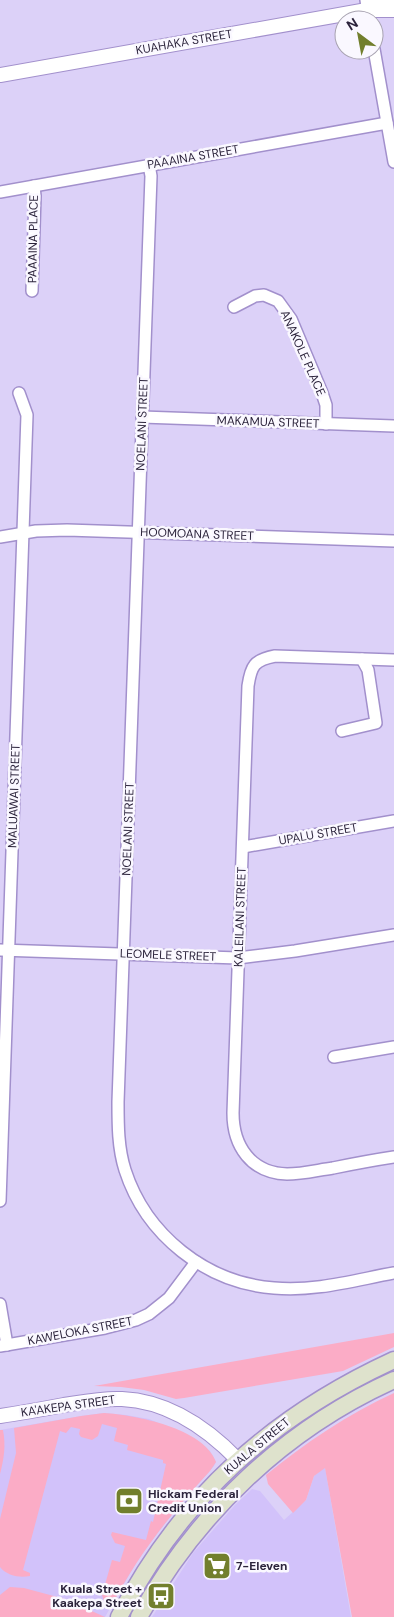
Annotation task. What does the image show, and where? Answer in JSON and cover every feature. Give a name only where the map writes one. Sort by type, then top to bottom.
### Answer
[{"type":"main road","name":"KUALA STREET","points":[[120,1616],[143,1573],[172,1532],[210,1488],[238,1460],[273,1431],[312,1403],[340,1386],[394,1360]]},
{"type":"main road","name":"KUALA STREET","points":[[140,1617],[173,1563],[194,1535],[221,1502],[251,1474],[318,1421],[394,1380]]},
{"type":"main road","points":[[238,1460],[251,1474]]},
{"type":"street","name":"KUAHAKA STREET","points":[[367,10],[391,0]]},
{"type":"street","name":"KUAHAKA STREET","points":[[0,75],[334,16]]},
{"type":"street","points":[[376,60],[394,162]]},
{"type":"street","name":"PAAAINA STREET","points":[[0,192],[387,123]]},
{"type":"street","name":"NOELANI STREET","points":[[149,165],[151,176],[118,1122],[124,1163],[129,1180],[144,1209],[163,1234],[196,1262],[218,1274],[239,1282],[275,1288],[317,1287],[394,1273]]},
{"type":"street","name":"PAAAINA PLACE","points":[[32,291],[34,186]]},
{"type":"street","name":"ANAKOLE PLACE","points":[[234,307],[255,296],[273,298],[283,306],[291,319],[322,393],[326,404],[326,424]]},
{"type":"street","name":"MALUAWAI STREET","points":[[0,1201],[4,950],[24,533],[27,415],[19,393]]},
{"type":"street","name":"MAKAMUA STREET","points":[[142,417],[394,426]]},
{"type":"street","name":"HOOMOANA STREET","points":[[0,537],[67,530],[394,541]]},
{"type":"street","name":"KALEILANI STREET","points":[[394,660],[275,656],[255,662],[250,672],[233,1123],[236,1139],[246,1156],[264,1169],[276,1173],[300,1174],[394,1157]]},
{"type":"street","points":[[342,730],[376,724],[368,670],[362,659]]},
{"type":"street","name":"UPALU STREET","points":[[243,847],[394,821]]},
{"type":"street","name":"LEOMELE STREET","points":[[4,950],[238,958],[394,935]]},
{"type":"street","points":[[334,1057],[394,1047]]},
{"type":"street","name":"KAWELOKA STREET","points":[[3,1346],[105,1328],[136,1320],[149,1314],[169,1298],[196,1262]]},
{"type":"street","points":[[0,1304],[3,1346]]},
{"type":"street","name":"KA'AKEPA STREET","points":[[0,1416],[97,1400],[136,1400],[169,1410],[197,1425],[220,1442],[238,1460]]},
{"type":"shaded area","points":[[394,1333],[394,1347],[343,1371],[176,1399],[144,1390],[94,1386]]},
{"type":"shaded area","points":[[394,1393],[394,1617],[352,1617],[325,1468],[314,1476],[306,1500],[293,1513],[268,1484],[266,1475],[327,1430],[360,1410]]},
{"type":"shaded area","points":[[104,1413],[149,1419],[182,1433],[210,1451],[216,1462],[183,1500],[140,1556],[105,1617],[0,1617],[0,1430]]},
{"type":"shaded area","points":[[104,1413],[150,1420],[183,1432],[198,1440],[209,1450],[216,1462],[144,1551],[112,1605],[104,1601],[102,1595],[112,1560],[120,1562],[125,1546],[115,1543],[111,1535],[112,1532],[146,1540],[151,1521],[153,1522],[166,1464],[163,1463],[163,1460],[127,1450],[128,1445],[114,1441],[117,1428],[102,1424],[98,1436],[92,1440],[81,1437],[79,1434],[80,1429],[71,1427],[66,1433],[60,1431],[23,1570],[30,1573],[30,1576],[14,1576],[0,1567],[0,1519],[16,1453],[14,1428]]},
{"type":"shaded area","points":[[0,1430],[3,1430],[4,1447],[0,1474]]},
{"type":"shaded area","points":[[325,1467],[351,1617],[152,1617],[193,1553],[235,1505],[252,1489],[260,1491],[284,1520],[306,1500],[314,1476]]},
{"type":"shaded area","points":[[10,1587],[24,1588],[76,1602],[76,1604],[105,1617],[0,1617],[0,1595]]},
{"type":"place","name":"Hickam Federal Credit Union","points":[[129,1501]]},
{"type":"place","name":"7-Eleven","points":[[217,1566]]},
{"type":"place","name":"Kuala Street + Kaakepa Street","points":[[161,1596]]}]
